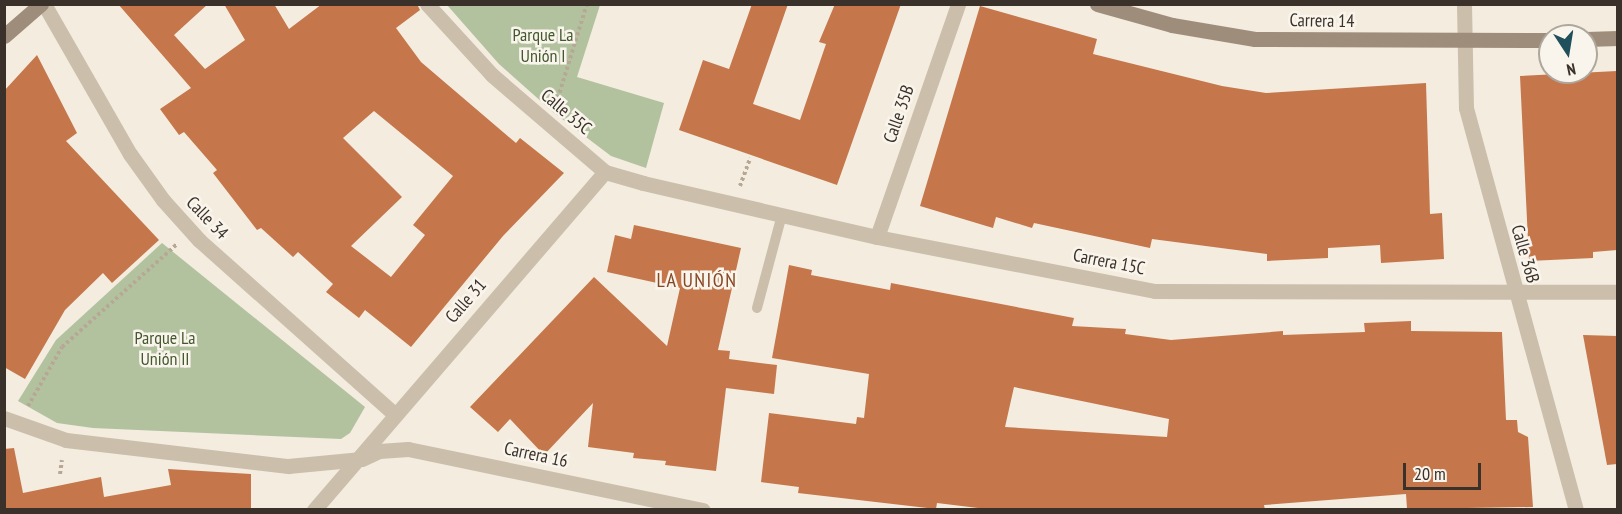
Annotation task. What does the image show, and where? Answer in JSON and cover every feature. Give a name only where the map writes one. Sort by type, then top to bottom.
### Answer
[{"type":"street","points":[[4,36],[42,4]]},
{"type":"street","name":"Calle 34","points":[[42,4],[130,154],[192,232],[394,414]]},
{"type":"street","name":"Calle 35C","points":[[427,4],[492,75],[605,172]]},
{"type":"street","name":"Calle 35B","points":[[877,237],[958,4]]},
{"type":"street","name":"Carrera 14","points":[[1097,4],[1172,25],[1254,39],[1538,40]]},
{"type":"street","name":"Calle 36B","points":[[1464,4],[1466,108],[1576,510]]},
{"type":"street","points":[[1598,39],[1617,38]]},
{"type":"street","name":"Carrera 15C","points":[[605,172],[877,237],[1155,291],[1617,292]]},
{"type":"street","name":"Calle 31","points":[[314,510],[362,459],[394,414],[605,172]]},
{"type":"street","points":[[4,418],[66,440],[288,466],[362,459]]},
{"type":"street","name":"Carrera 16","points":[[362,459],[379,451],[408,449],[703,510]]},
{"type":"lane","points":[[757,308],[782,216]]},
{"type":"path","points":[[549,124],[587,4]]},
{"type":"path","points":[[734,204],[750,158]]},
{"type":"path","points":[[24,426],[41,376],[62,347],[192,232]]},
{"type":"green space","name":"Parque La Unión I","points":[[447,5],[600,5],[577,77],[664,103],[646,168],[611,156],[553,112],[499,64]]},
{"type":"green space","name":"Parque La Unión II","points":[[162,243],[365,407],[350,433],[341,439],[93,428],[57,423],[18,401],[56,340]]},
{"type":"building","points":[[118,4],[208,4],[174,35],[205,69],[245,40],[224,4],[274,4],[289,29],[322,4],[417,4],[420,10],[396,28],[421,62],[516,143],[520,138],[564,173],[503,236],[411,347],[365,310],[359,318],[326,292],[333,284],[298,252],[293,257],[261,228],[257,230],[213,173],[217,170],[184,132],[179,135],[160,109],[191,88]],"holes":[[[374,111],[453,176],[413,225],[425,235],[391,277],[351,246],[402,197],[343,138]]]},
{"type":"building","points":[[752,4],[788,4],[753,104],[800,120],[826,44],[819,42],[835,4],[901,4],[837,185],[679,130],[703,60],[729,69]]},
{"type":"building","points":[[980,6],[1097,39],[1093,54],[1222,86],[1266,93],[1426,83],[1430,214],[1442,213],[1444,259],[1381,263],[1380,245],[1328,248],[1328,258],[1267,261],[1267,254],[1152,239],[1150,248],[1034,223],[1032,228],[996,217],[993,228],[920,206]]},
{"type":"building","points":[[37,55],[77,133],[66,141],[159,240],[112,283],[103,273],[65,310],[25,379],[4,367],[4,91]]},
{"type":"building","points":[[1617,71],[1617,250],[1593,252],[1593,258],[1529,261],[1520,76],[1538,75],[1538,84],[1598,84],[1598,72]]},
{"type":"building","points":[[634,225],[741,248],[718,350],[730,351],[729,359],[777,365],[774,394],[726,388],[716,471],[665,465],[666,461],[633,458],[634,453],[588,447],[593,403],[544,455],[510,419],[498,432],[470,407],[594,277],[667,346],[680,288],[607,272],[615,235],[631,239]]},
{"type":"building","points":[[789,265],[812,270],[811,275],[890,290],[891,283],[1074,318],[1072,326],[1126,329],[1125,334],[1171,340],[1283,331],[1283,335],[1365,332],[1364,323],[1411,321],[1411,331],[1502,332],[1506,420],[1517,420],[1518,432],[1528,437],[1533,507],[1407,509],[1406,494],[1264,505],[1265,510],[978,508],[937,503],[936,509],[798,493],[799,487],[761,482],[769,413],[856,424],[857,417],[864,418],[869,374],[772,358]],"holes":[[[1014,387],[1169,419],[1167,437],[1005,427]]]},
{"type":"building","points":[[1583,335],[1617,336],[1617,464],[1607,465]]},
{"type":"building","points":[[14,448],[23,493],[101,477],[104,497],[171,485],[168,469],[251,474],[251,510],[4,510],[4,449]]},
{"type":"district","name":"LA UNIÓN","points":[[697,280]]}]
